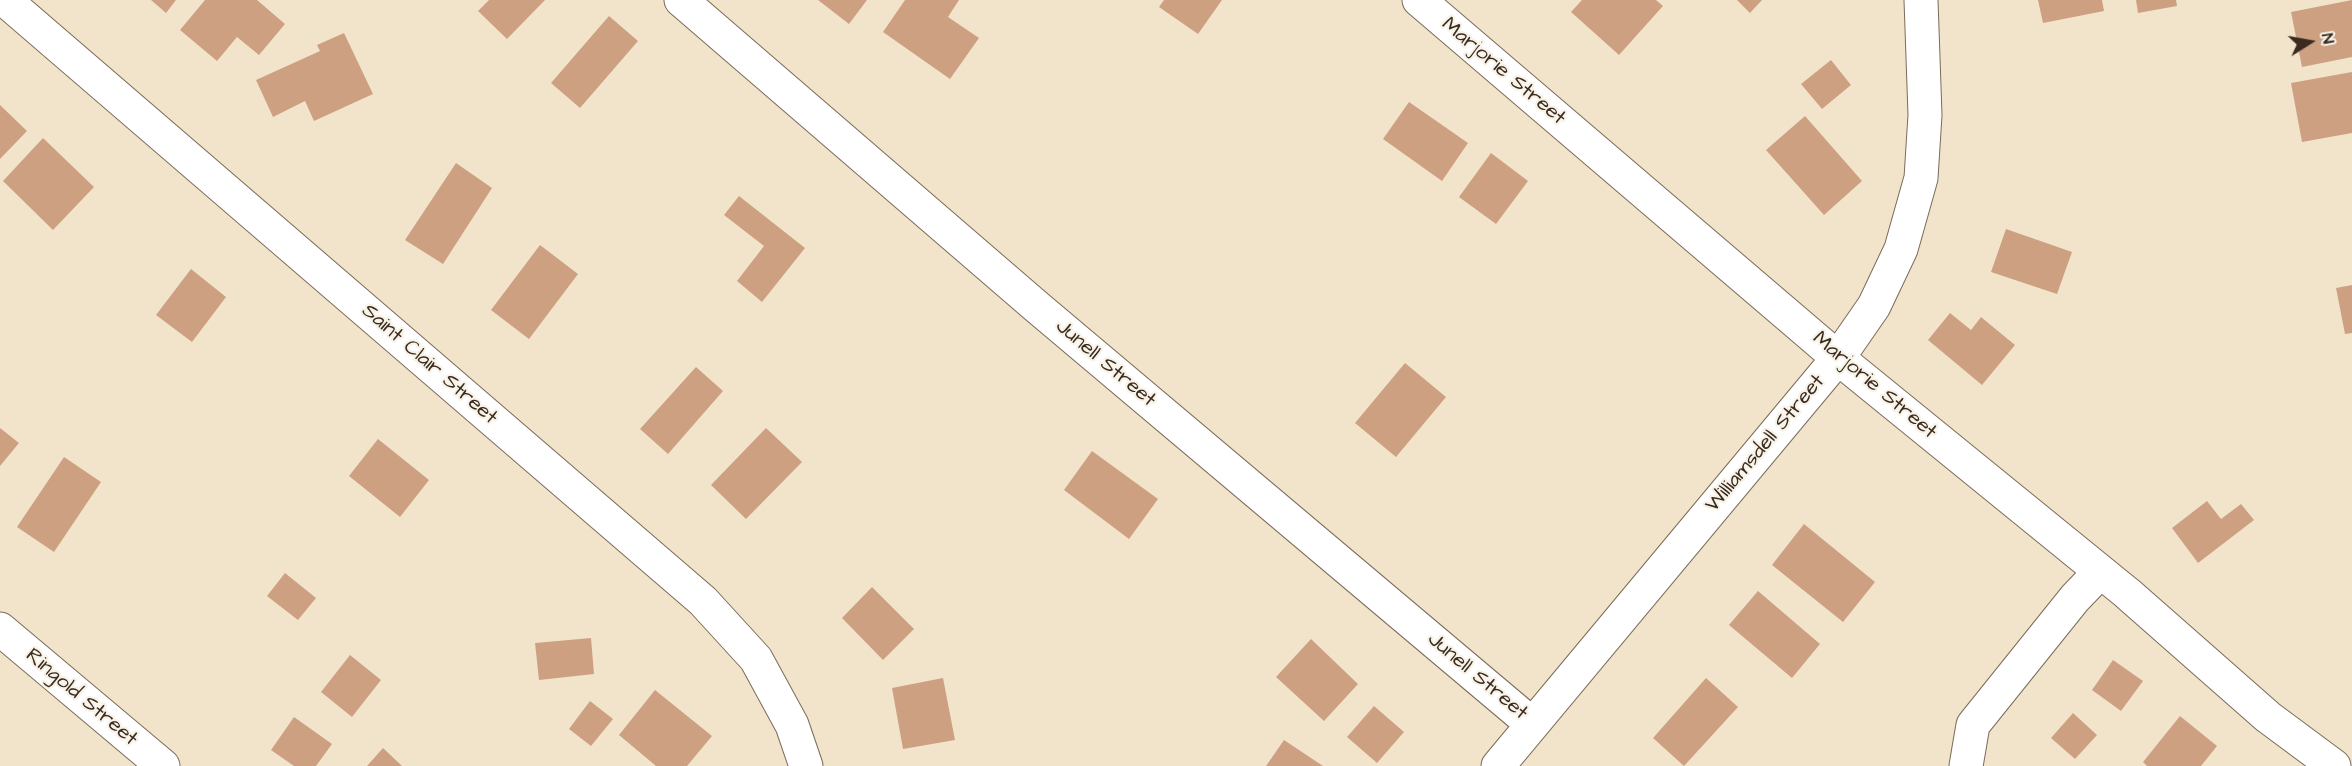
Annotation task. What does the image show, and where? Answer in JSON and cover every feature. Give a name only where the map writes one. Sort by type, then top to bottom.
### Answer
[{"type":"street","name":"Saint Clair Street","points":[[5,0],[703,601],[756,659],[792,725],[806,766]]},
{"type":"street","name":"Junell Street","points":[[681,0],[1046,315],[1532,724]]},
{"type":"street","name":"Marjorie Street","points":[[1419,0],[1838,358],[2100,572],[2268,717],[2334,766]]},
{"type":"street","name":"Williamsdell Street","points":[[1498,766],[1838,358],[1874,306],[1901,249],[1921,178],[1925,115],[1921,0]]},
{"type":"street","points":[[1965,766],[1973,725],[2075,598],[2100,572]]},
{"type":"street","name":"Ringold Street","points":[[0,629],[163,766]]},
{"type":"building","points":[[151,0],[176,0],[166,13]]},
{"type":"building","points":[[205,0],[257,0],[285,24],[259,55],[237,37],[217,61],[180,30]]},
{"type":"building","points":[[489,0],[545,0],[507,39],[478,11]]},
{"type":"building","points":[[818,0],[867,0],[849,24]]},
{"type":"building","points":[[905,0],[959,0],[948,17],[979,38],[950,79],[883,32]]},
{"type":"building","points":[[1164,0],[1222,0],[1198,34],[1159,7]]},
{"type":"building","points":[[1582,0],[1656,0],[1663,6],[1619,55],[1571,12]]},
{"type":"building","points":[[1737,0],[1762,0],[1750,13]]},
{"type":"building","points":[[2038,0],[2102,0],[2104,11],[2043,23]]},
{"type":"building","points":[[2136,0],[2176,0],[2177,6],[2138,13]]},
{"type":"building","points":[[2352,0],[2352,57],[2302,67],[2291,12]]},
{"type":"building","points":[[609,16],[638,41],[580,108],[551,83]]},
{"type":"building","points":[[344,33],[373,94],[314,121],[305,101],[273,117],[256,80],[320,51],[317,45]]},
{"type":"building","points":[[1831,60],[1851,85],[1822,109],[1801,84]]},
{"type":"building","points":[[2352,72],[2352,133],[2302,142],[2291,83]]},
{"type":"building","points":[[1409,102],[1468,143],[1442,181],[1383,139]]},
{"type":"building","points":[[0,105],[27,131],[0,159]]},
{"type":"building","points":[[1805,116],[1862,181],[1824,215],[1766,150]]},
{"type":"building","points":[[43,138],[94,187],[53,230],[3,181]]},
{"type":"building","points":[[1491,153],[1528,181],[1496,224],[1459,197]]},
{"type":"building","points":[[456,163],[492,188],[443,264],[405,240]]},
{"type":"building","points":[[739,196],[805,248],[762,302],[737,281],[764,246],[724,215]]},
{"type":"building","points":[[2006,229],[2072,252],[2057,294],[1991,272]]},
{"type":"building","points":[[540,245],[578,274],[529,339],[491,310]]},
{"type":"building","points":[[191,269],[226,297],[192,342],[156,315]]},
{"type":"building","points":[[2352,285],[2352,333],[2345,334],[2336,288]]},
{"type":"building","points":[[1950,313],[1971,330],[1981,317],[2015,345],[1982,385],[1928,340]]},
{"type":"building","points":[[1405,363],[1446,397],[1396,457],[1355,423]]},
{"type":"building","points":[[696,367],[723,391],[668,454],[640,429]]},
{"type":"building","points":[[0,428],[19,443],[0,466]]},
{"type":"building","points":[[766,428],[802,462],[746,519],[711,485]]},
{"type":"building","points":[[378,439],[429,480],[400,517],[349,476]]},
{"type":"building","points":[[1092,451],[1158,499],[1129,539],[1064,490]]},
{"type":"building","points":[[64,457],[101,482],[54,552],[17,527]]},
{"type":"building","points":[[2207,501],[2221,519],[2241,504],[2254,520],[2198,563],[2172,528]]},
{"type":"building","points":[[1804,524],[1875,582],[1843,622],[1772,565]]},
{"type":"building","points":[[285,573],[316,598],[298,620],[267,596]]},
{"type":"building","points":[[872,587],[914,629],[883,660],[842,618]]},
{"type":"building","points":[[1758,591],[1820,644],[1792,678],[1729,625]]},
{"type":"building","points":[[591,638],[594,674],[539,680],[535,643]]},
{"type":"building","points":[[1311,639],[1358,684],[1324,721],[1276,677]]},
{"type":"building","points":[[350,655],[381,680],[352,717],[321,692]]},
{"type":"building","points":[[2113,660],[2143,681],[2121,711],[2092,690]]},
{"type":"building","points":[[943,678],[955,740],[903,749],[892,688]]},
{"type":"building","points":[[1706,678],[1738,707],[1684,766],[1653,738]]},
{"type":"building","points":[[655,690],[712,736],[687,766],[656,766],[619,735]]},
{"type":"building","points":[[590,701],[613,719],[591,746],[569,729]]},
{"type":"building","points":[[1374,706],[1404,732],[1377,763],[1347,737]]},
{"type":"building","points":[[2073,713],[2097,735],[2075,759],[2051,738]]},
{"type":"building","points":[[2180,716],[2217,746],[2201,766],[2147,766],[2143,762]]},
{"type":"building","points":[[294,717],[332,744],[316,766],[294,766],[271,750]]},
{"type":"building","points":[[1284,740],[1323,766],[1266,766]]},
{"type":"building","points":[[383,748],[402,766],[367,766]]}]
